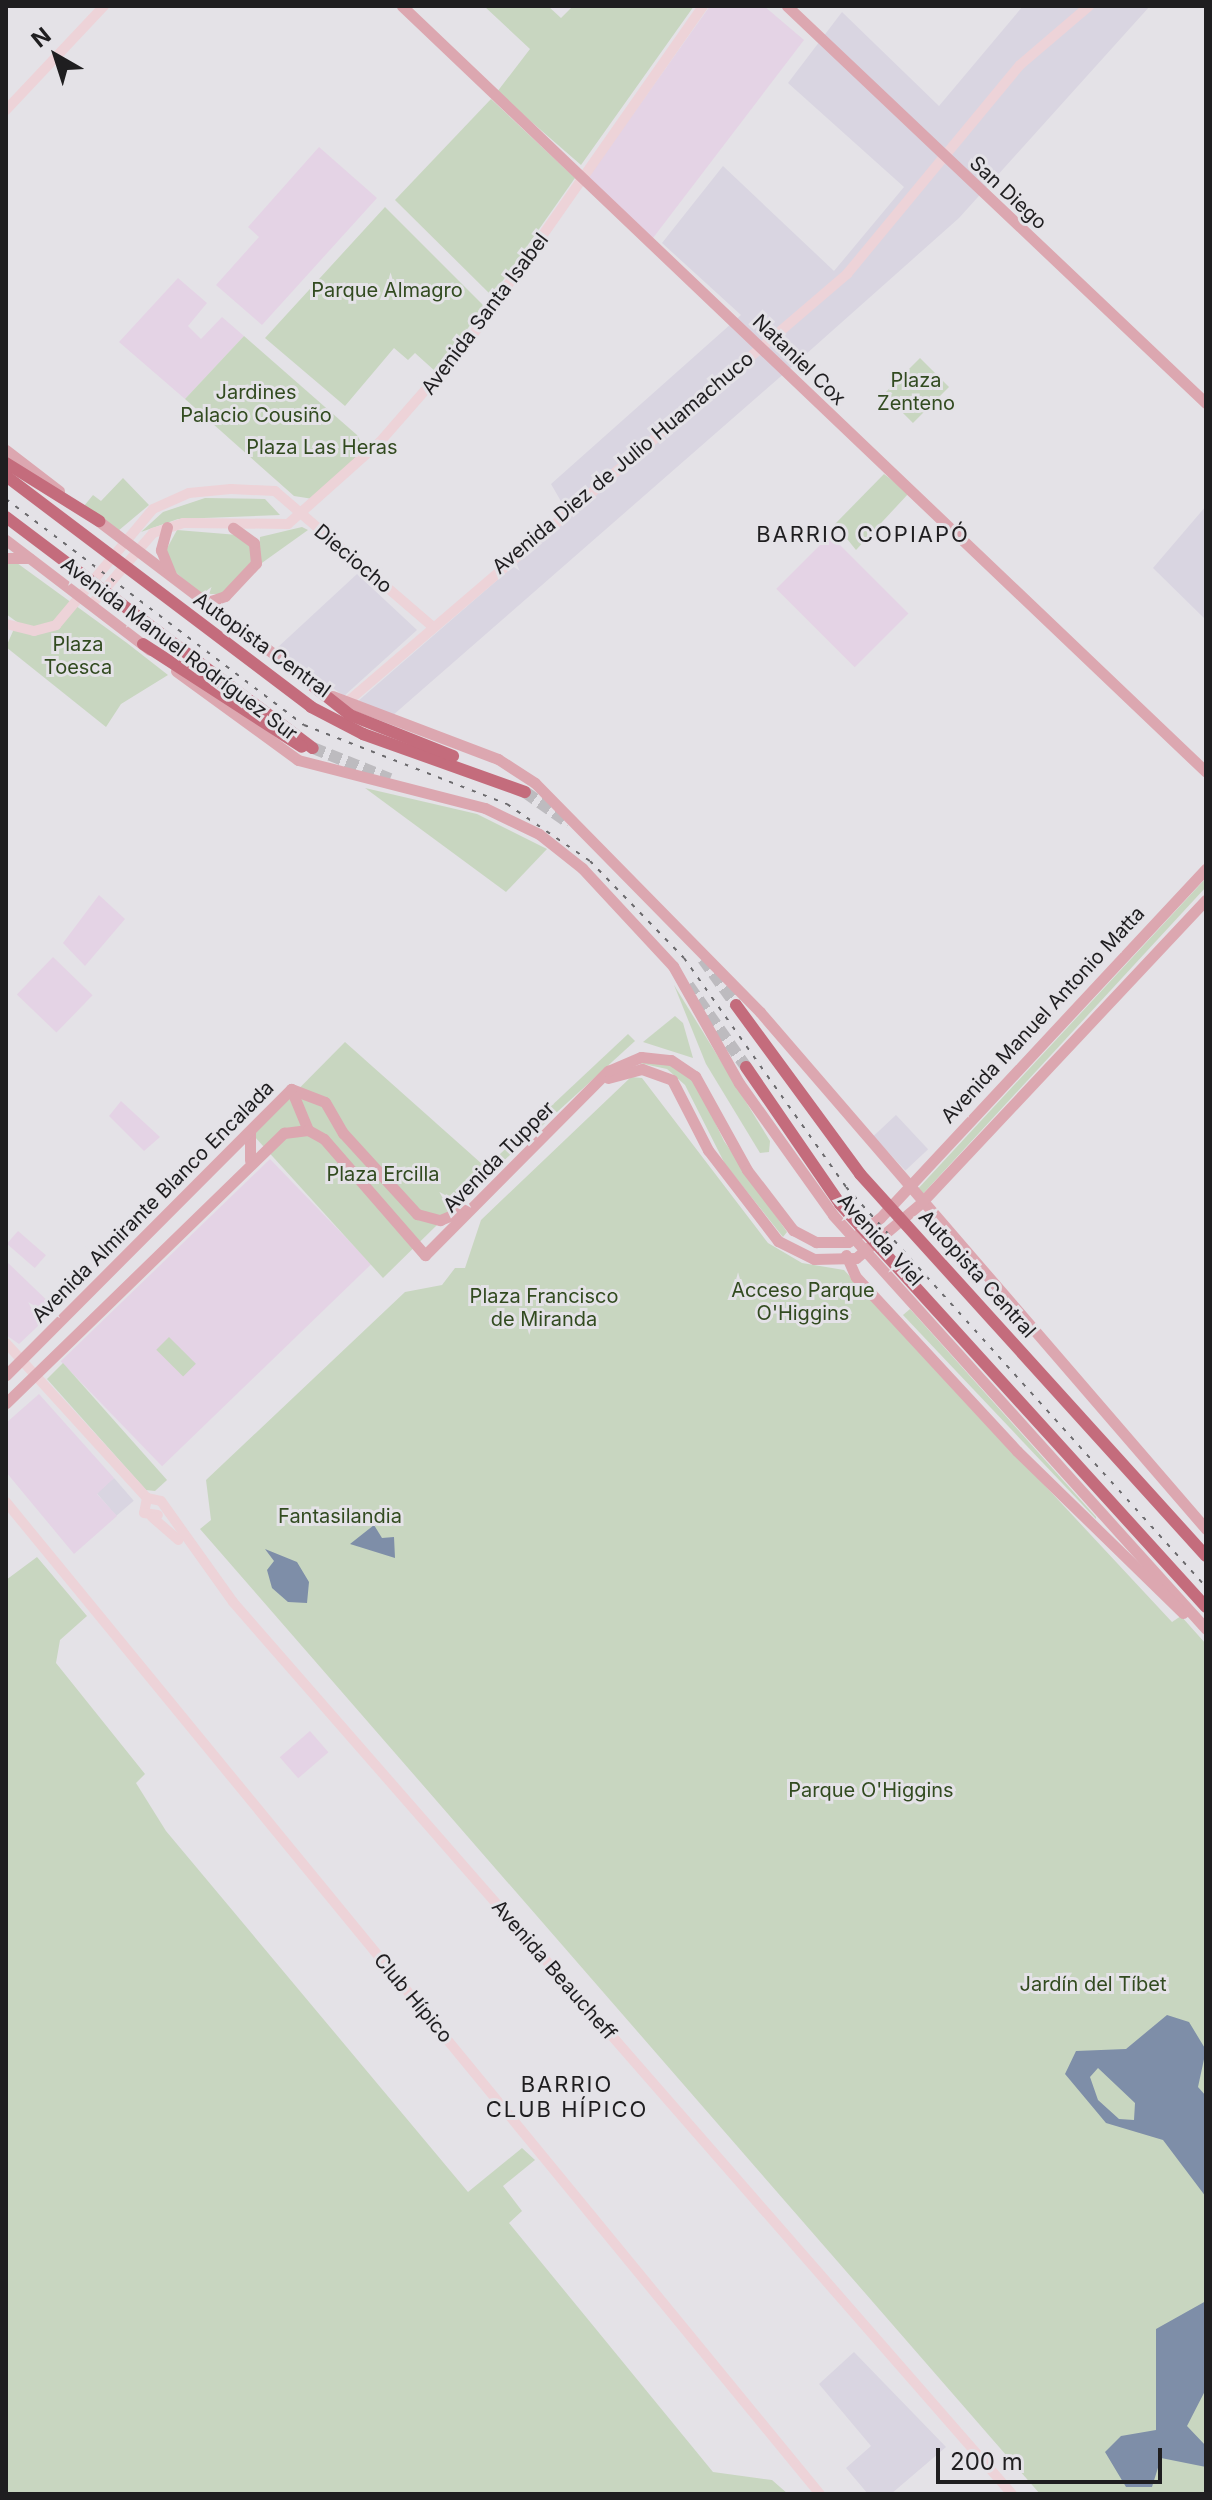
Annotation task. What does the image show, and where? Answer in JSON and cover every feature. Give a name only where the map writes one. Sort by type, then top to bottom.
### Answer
[{"type":"highway","points":[[6,463],[99,521]]},
{"type":"highway","name":"Autopista Central","points":[[6,476],[311,707],[363,734],[491,776],[525,792]]},
{"type":"highway","points":[[6,517],[313,748],[283,740],[143,644]]},
{"type":"highway","points":[[287,665],[350,715],[491,776]]},
{"type":"highway","name":"Autopista Central","points":[[736,1005],[876,1192],[1206,1556]]},
{"type":"highway","points":[[746,1067],[848,1222],[1206,1607]]},
{"type":"main road","points":[[6,110],[104,6]]},
{"type":"main road","name":"Nataniel Cox","points":[[402,6],[1206,772]]},
{"type":"main road","name":"Avenida Santa Isabel","points":[[167,527],[270,528],[303,517],[447,370],[703,6]]},
{"type":"main road","name":"San Diego","points":[[787,6],[1206,403]]},
{"type":"main road","name":"Avenida Diez de Julio Huamachuco","points":[[346,703],[432,626],[847,274],[1020,65],[1089,6]]},
{"type":"main road","points":[[6,450],[99,521],[120,544],[173,579],[287,665],[346,703],[507,763],[573,820],[744,994],[906,1186],[1206,1529]]},
{"type":"main road","name":"Dieciocho","points":[[120,544],[179,496],[275,491],[432,626]]},
{"type":"main road","points":[[94,602],[132,553],[167,527]]},
{"type":"main road","points":[[167,527],[161,553],[173,579]]},
{"type":"main road","points":[[205,603],[222,598],[257,560],[252,541],[233,528]]},
{"type":"main road","name":"Avenida Manuel Rodríguez Sur","points":[[6,540],[94,602],[143,644],[298,760],[472,804],[562,850]]},
{"type":"main road","points":[[6,624],[49,628],[82,595],[120,544]]},
{"type":"main road","points":[[6,558],[30,558]]},
{"type":"main road","name":"Avenida Viel","points":[[562,850],[673,966],[739,1083],[848,1222]]},
{"type":"main road","name":"Avenida Manuel Antonio Matta","points":[[906,1186],[1206,869]]},
{"type":"main road","name":"Avenida Manuel Antonio Matta","points":[[921,1203],[1206,900]]},
{"type":"main road","name":"Avenida Tupper","points":[[308,1130],[425,1255],[613,1068],[641,1057],[684,1066],[789,1227],[822,1243],[853,1240]]},
{"type":"main road","name":"Avenida Tupper","points":[[598,1084],[635,1069],[672,1080],[708,1150],[771,1234],[805,1256],[846,1260]]},
{"type":"main road","points":[[291,1089],[325,1102],[340,1129],[417,1214],[443,1220],[472,1207]]},
{"type":"main road","points":[[291,1089],[308,1130]]},
{"type":"main road","name":"Avenida Almirante Blanco Encalada","points":[[6,1375],[291,1089]]},
{"type":"main road","name":"Avenida Almirante Blanco Encalada","points":[[6,1403],[284,1133],[308,1130]]},
{"type":"main road","points":[[244,1171],[256,1147],[250,1131]]},
{"type":"main road","points":[[846,1260],[853,1240],[906,1186]]},
{"type":"main road","points":[[846,1260],[869,1251],[921,1203]]},
{"type":"main road","points":[[846,1260],[1074,1511],[1206,1630]]},
{"type":"main road","name":"Avenida Viel","points":[[884,1262],[1206,1630]]},
{"type":"main road","points":[[6,1343],[147,1498],[163,1507],[152,1517],[142,1508],[147,1498]]},
{"type":"main road","name":"Club Hípico","points":[[6,1502],[820,2494]]},
{"type":"main road","name":"Avenida Beaucheff","points":[[163,1507],[192,1553]]},
{"type":"main road","name":"Avenida Beaucheff","points":[[152,1517],[192,1553],[1012,2494]]},
{"type":"shaded area","points":[[710,6],[764,6],[804,40],[653,238],[587,179]]},
{"type":"shaded area","points":[[1023,6],[1150,6],[959,218],[787,371],[392,716],[357,702],[570,517],[551,484],[741,315],[662,243],[723,166],[834,271],[904,187],[788,83],[842,12],[939,106]]},
{"type":"shaded area","points":[[319,147],[377,198],[262,325],[216,285],[259,237],[248,227]]},
{"type":"shaded area","points":[[178,278],[207,303],[188,326],[201,339],[222,317],[244,336],[185,399],[119,342]]},
{"type":"shaded area","points":[[1206,506],[1206,620],[1153,568]]},
{"type":"shaded area","points":[[830,535],[908,613],[855,667],[776,589]]},
{"type":"shaded area","points":[[357,574],[417,630],[344,696],[277,648]]},
{"type":"shaded area","points":[[99,895],[125,919],[85,966],[63,943]]},
{"type":"shaded area","points":[[53,957],[93,995],[56,1033],[17,994]]},
{"type":"shaded area","points":[[121,1101],[160,1137],[144,1151],[109,1116]]},
{"type":"shaded area","points":[[896,1115],[928,1149],[905,1171],[873,1136]]},
{"type":"shaded area","points":[[270,1159],[371,1264],[162,1466],[61,1361]]},
{"type":"shaded area","points":[[18,1231],[46,1255],[35,1268],[7,1244]]},
{"type":"shaded area","points":[[6,1261],[56,1309],[19,1344],[6,1335]]},
{"type":"shaded area","points":[[39,1394],[114,1478],[97,1494],[117,1516],[74,1554],[6,1472],[6,1423]]},
{"type":"shaded area","points":[[114,1478],[134,1501],[116,1516],[97,1493]]},
{"type":"shaded area","points":[[310,1731],[328,1752],[298,1778],[280,1757]]},
{"type":"shaded area","points":[[854,2352],[946,2447],[891,2494],[868,2494],[846,2468],[871,2446],[819,2384]]},
{"type":"green space","points":[[484,6],[548,6],[561,18],[573,6],[694,6],[581,165],[497,92],[530,49]]},
{"type":"green space","name":"Parque Almagro","points":[[491,99],[575,178],[492,296],[395,200]]},
{"type":"green space","name":"Parque Almagro","points":[[385,207],[484,306],[436,372],[415,353],[408,360],[394,348],[345,406],[265,338]]},
{"type":"green space","name":"Jardines Palacio Cousiño","points":[[244,336],[357,435],[365,449],[313,499],[294,496],[185,399]]},
{"type":"green space","name":"Plaza Zenteno","points":[[920,358],[949,387],[913,423],[884,394]]},
{"type":"green space","points":[[884,474],[909,493],[856,550],[835,524]]},
{"type":"green space","points":[[123,478],[149,505],[118,531],[84,506],[93,495],[101,501]]},
{"type":"green space","points":[[205,498],[265,499],[280,515],[178,519],[141,532],[163,512]]},
{"type":"green space","points":[[302,527],[308,530],[259,565],[260,537]]},
{"type":"green space","points":[[177,530],[238,535],[249,541],[252,561],[222,594],[201,594],[174,571],[165,552]]},
{"type":"green space","name":"Plaza Toesca","points":[[6,555],[168,675],[121,704],[106,727],[6,647],[17,622],[6,614]]},
{"type":"green space","points":[[365,788],[477,814],[547,849],[506,892]]},
{"type":"green space","points":[[1206,878],[1206,887],[920,1197],[915,1192]]},
{"type":"green space","points":[[674,985],[770,1141],[769,1152],[760,1153],[706,1064]]},
{"type":"green space","points":[[675,1016],[683,1023],[693,1058],[643,1042]]},
{"type":"green space","points":[[628,1034],[635,1041],[500,1164],[500,1154]]},
{"type":"green space","name":"Plaza Ercilla","points":[[345,1042],[491,1172],[383,1278],[253,1135]]},
{"type":"green space","points":[[648,1059],[682,1069],[697,1085],[724,1141],[787,1232],[783,1237],[725,1164],[685,1085],[667,1069],[639,1063]]},
{"type":"green space","name":"Parque O'Higgins","points":[[631,1077],[642,1078],[768,1243],[802,1263],[844,1270],[1172,1622],[1181,1616],[1206,1644],[1206,2494],[1040,2494],[200,1529],[211,1520],[206,1480],[405,1292],[442,1285],[455,1268],[465,1268],[481,1220]]},
{"type":"green space","points":[[910,1309],[1096,1517],[1096,1519],[903,1315]]},
{"type":"green space","points":[[169,1337],[196,1364],[183,1377],[156,1350]]},
{"type":"green space","points":[[63,1363],[167,1480],[155,1491],[146,1490],[47,1379]]},
{"type":"green space","points":[[37,1557],[87,1616],[60,1640],[56,1663],[145,1774],[136,1783],[166,1831],[468,2192],[522,2148],[535,2160],[503,2186],[522,2211],[509,2223],[713,2472],[772,2480],[788,2494],[6,2494],[6,1580]]},
{"type":"water","points":[[374,1525],[382,1538],[394,1537],[395,1558],[350,1544]]},
{"type":"water","points":[[265,1549],[297,1562],[309,1582],[307,1603],[288,1602],[272,1588],[267,1570],[274,1561]]},
{"type":"water","points":[[1167,2015],[1189,2022],[1206,2050],[1198,2087],[1206,2096],[1206,2197],[1163,2140],[1106,2123],[1065,2074],[1076,2051],[1126,2049]],"holes":[[[1098,2068],[1135,2103],[1134,2120],[1119,2119],[1098,2100],[1090,2077]]]},
{"type":"water","points":[[1206,2301],[1206,2389],[1187,2426],[1206,2446],[1206,2467],[1161,2458],[1152,2487],[1126,2487],[1105,2452],[1121,2436],[1156,2430],[1156,2329]]},
{"type":"tunnel","points":[[313,748],[390,779]]},
{"type":"tunnel","points":[[525,792],[569,823]]},
{"type":"tunnel","points":[[703,959],[736,1005]]},
{"type":"tunnel","points":[[688,985],[746,1067]]},
{"type":"railway","points":[[6,499],[304,725],[507,804],[590,861],[684,958],[846,1187],[1206,1587]]},
{"type":"district","name":"BARRIO COPIAPÓ","points":[[863,535]]},
{"type":"district","name":"BARRIO CLUB HÍPICO","points":[[567,2096]]},
{"type":"park label","name":"Plaza Las Heras","points":[[322,447]]},
{"type":"park label","name":"Acceso Parque O'Higgins","points":[[803,1302]]},
{"type":"park label","name":"Plaza Francisco de Miranda","points":[[544,1308]]},
{"type":"park label","name":"Fantasilandia","points":[[340,1516]]},
{"type":"park label","name":"Jardín del Tíbet","points":[[1093,1984]]}]
